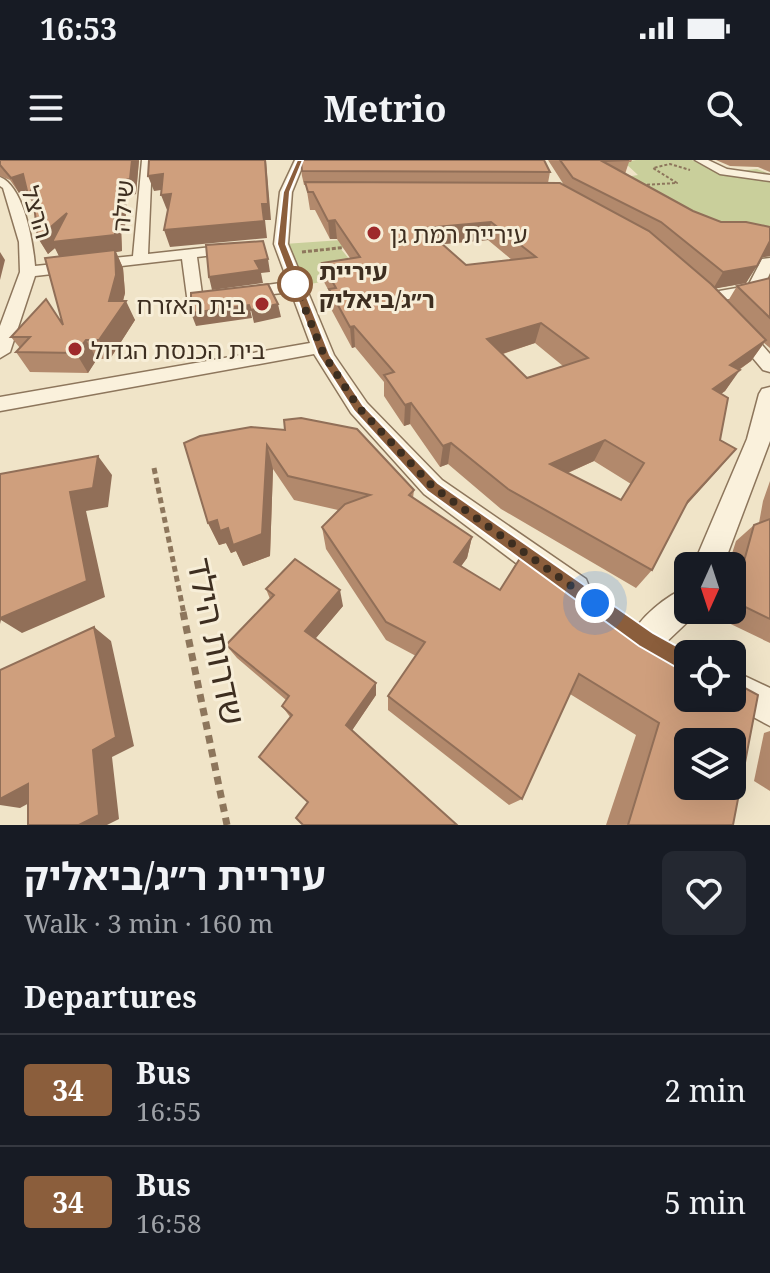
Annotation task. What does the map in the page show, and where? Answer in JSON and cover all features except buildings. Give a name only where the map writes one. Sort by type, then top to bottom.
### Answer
[{"type":"street","name":"שילה","points":[[140,257],[147,160]]},
{"type":"street","points":[[272,247],[294,192],[300,160]]},
{"type":"street","points":[[700,160],[724,172],[770,178]]},
{"type":"street","name":"הרצל","points":[[0,180],[9,187],[19,243],[28,272],[0,352]]},
{"type":"street","points":[[28,272],[140,257],[272,247]]},
{"type":"street","points":[[272,247],[296,286],[323,351],[359,408],[433,487],[595,603]]},
{"type":"street","points":[[189,252],[194,300],[296,286]]},
{"type":"street","points":[[767,262],[755,289],[713,304],[770,366]]},
{"type":"street","points":[[0,404],[216,366],[323,351]]},
{"type":"street","points":[[714,552],[759,439],[770,394]]},
{"type":"street","points":[[674,608],[633,630],[674,655]]},
{"type":"street","points":[[746,695],[770,708]]},
{"type":"path","points":[[632,189],[647,189],[642,185],[677,183],[653,168],[670,164],[691,170]]},
{"type":"path","points":[[272,247],[356,246]]},
{"type":"path","name":"שדרות הילד","points":[[154,468],[227,825]]},
{"type":"green space","points":[[692,160],[718,173],[757,169],[770,174],[770,243],[568,194],[562,181],[606,180],[638,175],[624,162]]},
{"type":"green space","points":[[356,239],[341,249],[354,265],[334,280],[298,286],[284,244]]},
{"type":"bus line","name":"34","points":[[300,160],[286,192],[281,244],[324,355],[359,408],[433,487],[646,639],[674,655]]},
{"type":"place","name":"עיריית רמת גן","points":[[374,233]]},
{"type":"place","name":"עיריית ר״ג/ביאליק","points":[[295,284]]},
{"type":"place","name":"בית האזרח","points":[[262,304]]},
{"type":"place","name":"בית הכנסת הגדול","points":[[75,349]]},
{"type":"route","points":[[295,284],[324,355],[359,408],[433,487],[595,603]]}]
